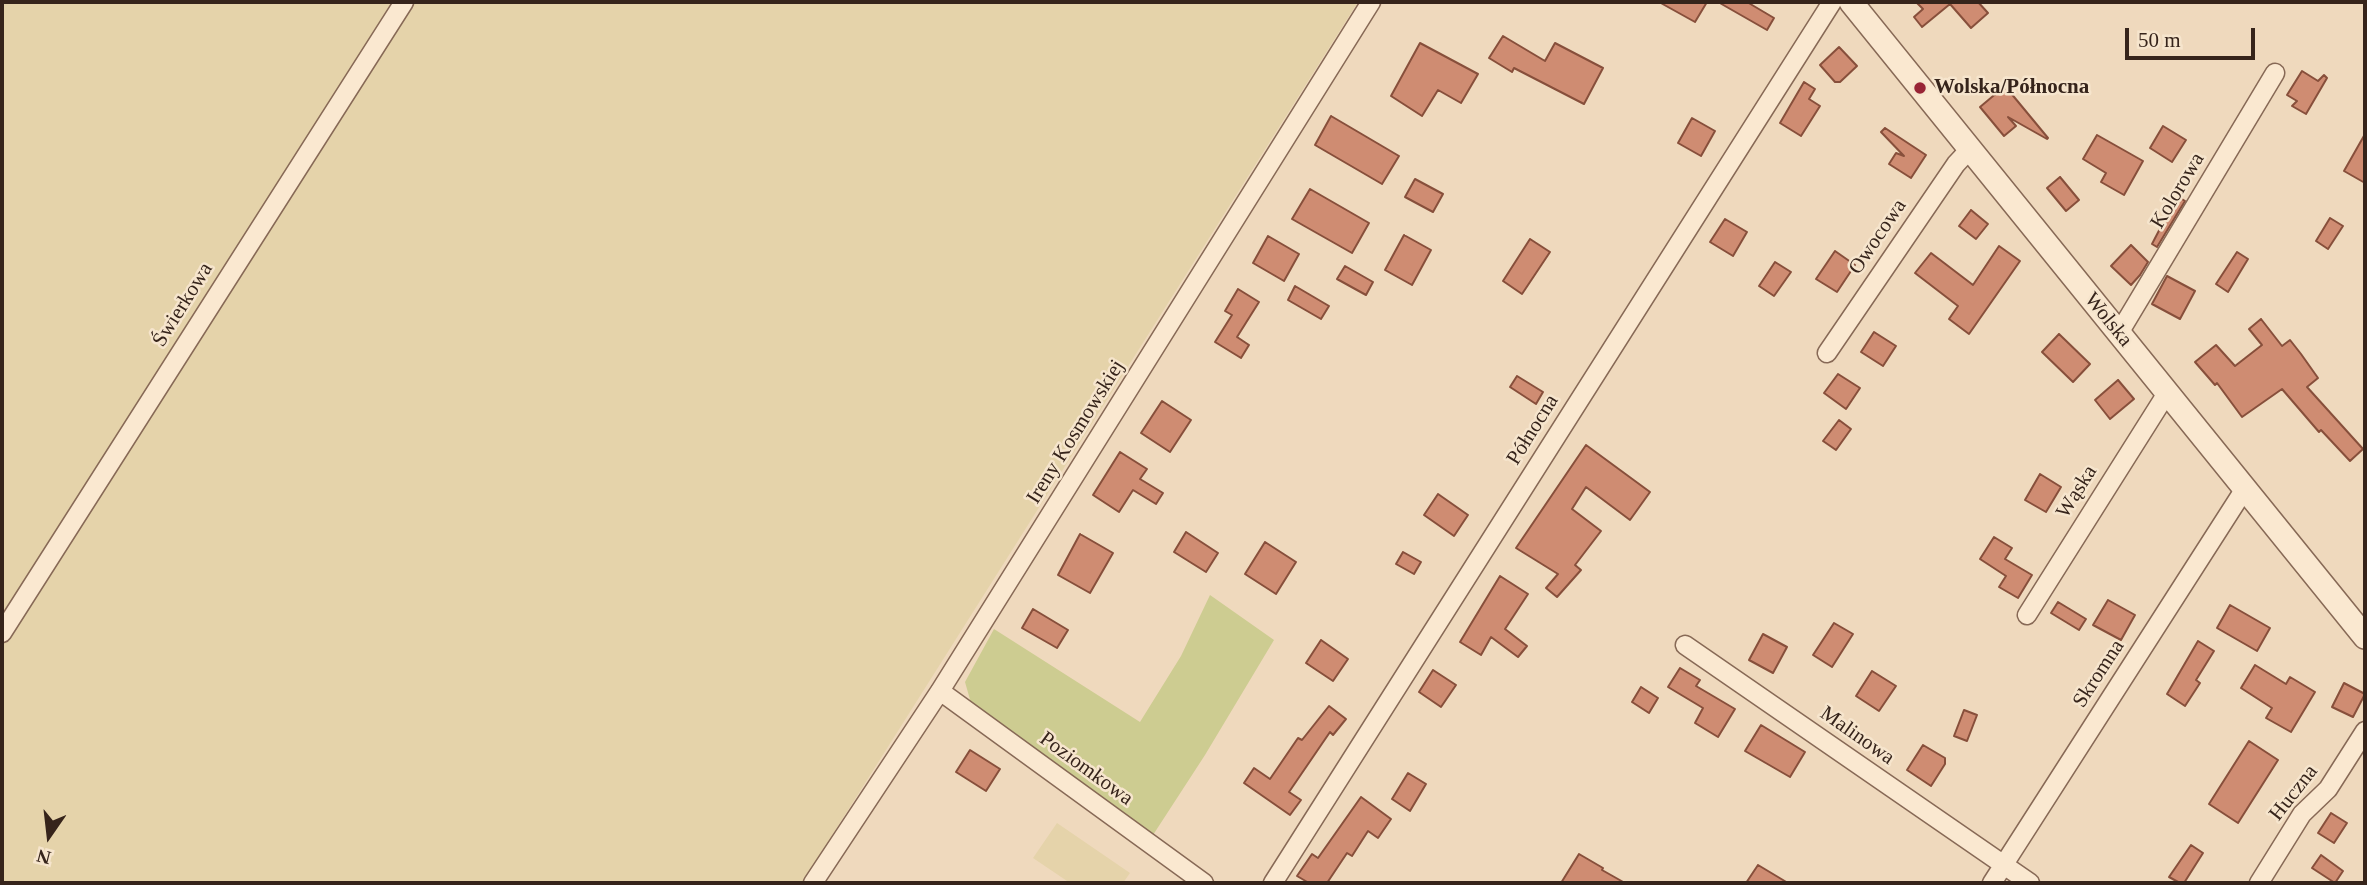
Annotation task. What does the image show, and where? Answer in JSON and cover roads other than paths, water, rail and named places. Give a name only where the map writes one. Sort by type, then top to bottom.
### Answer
[{"type":"street","name":"Świerkowa","points":[[2,633],[404,2]]},
{"type":"street","name":"Ireny Kosmowskiej","points":[[813,883],[940,691],[1371,2]]},
{"type":"street","name":"Północna","points":[[1273,883],[1832,2]]},
{"type":"street","name":"Wolska","points":[[1851,2],[2365,637]]},
{"type":"street","name":"Kolorowa","points":[[2119,333],[2275,73]]},
{"type":"street","name":"Owocowa","points":[[1827,353],[1956,164],[1969,149]]},
{"type":"street","name":"Wąska","points":[[2027,615],[2167,393]]},
{"type":"street","name":"Skromna","points":[[1992,883],[2244,490]]},
{"type":"street","name":"Malinowa","points":[[1685,645],[2030,883]]},
{"type":"street","name":"Poziomkowa","points":[[940,691],[1204,883]]},
{"type":"street","name":"Huczna","points":[[2259,883],[2305,810],[2328,789],[2365,731]]},
{"type":"place","name":"Wolska/Północna","points":[[1920,88]]}]
